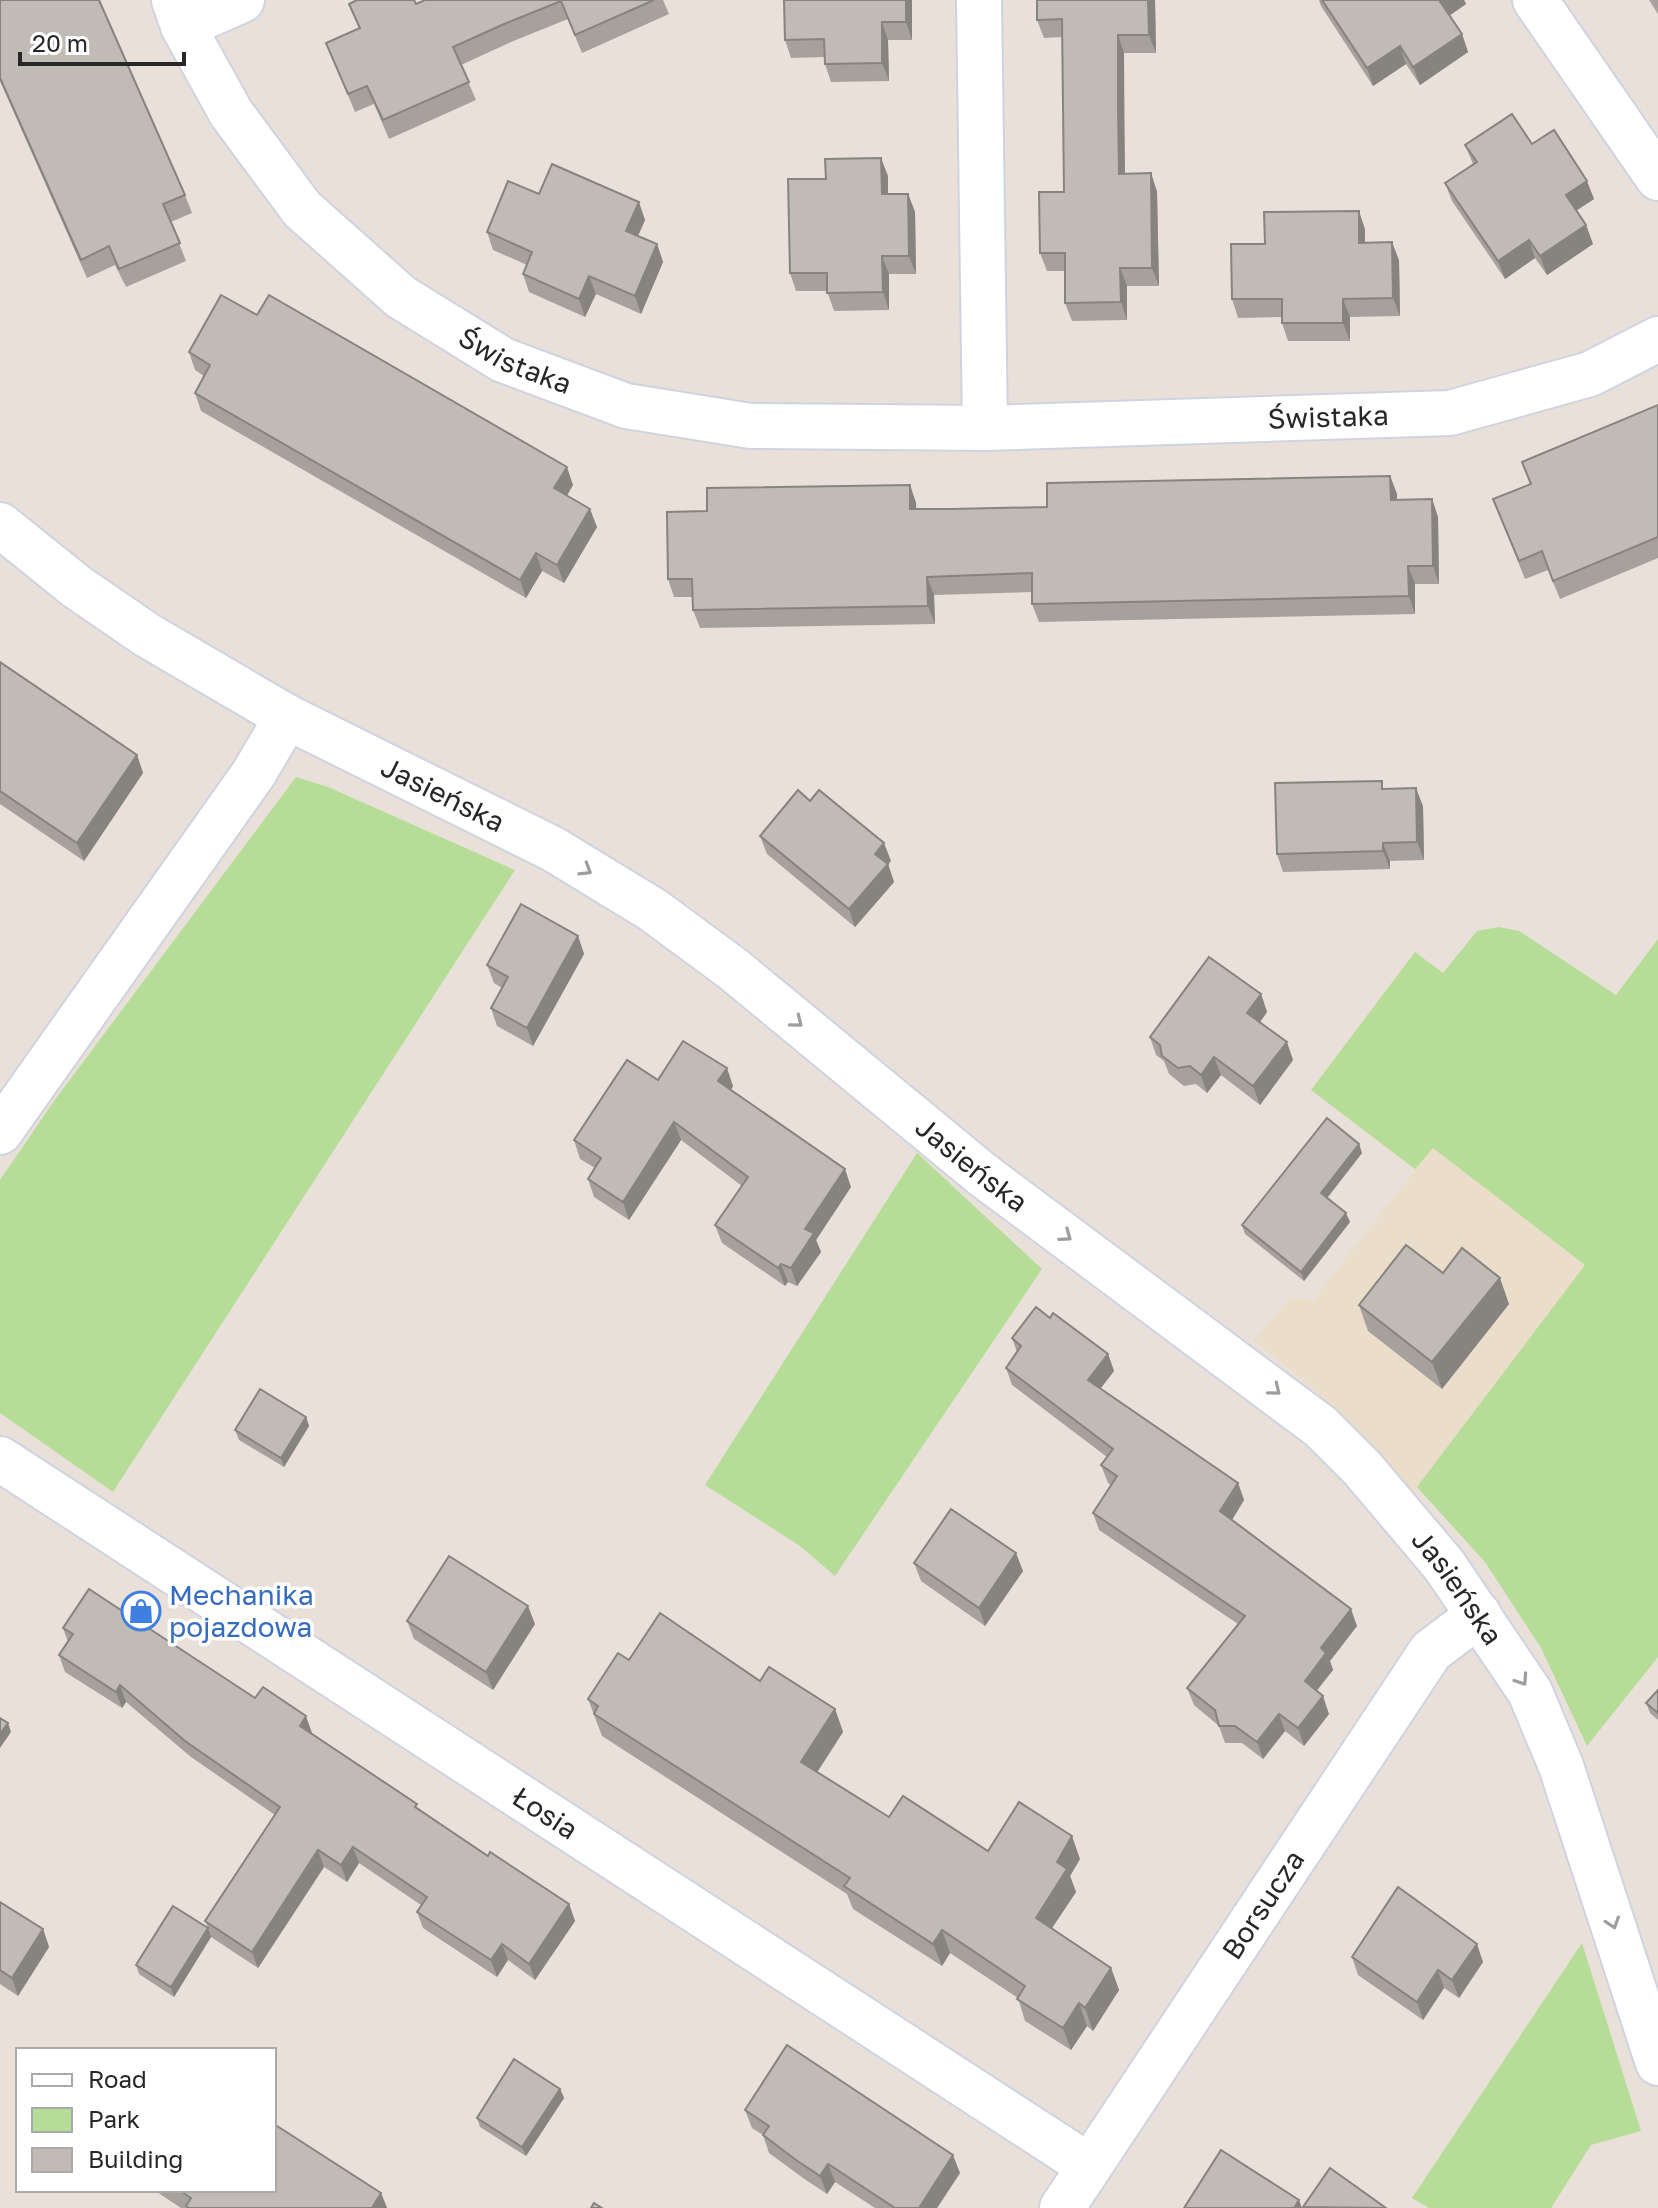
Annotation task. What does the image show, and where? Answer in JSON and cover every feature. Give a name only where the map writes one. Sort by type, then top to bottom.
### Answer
[{"type":"street","name":"Świstaka","points":[[242,0],[178,13],[231,113],[302,209],[401,297],[503,360],[626,406],[751,426],[985,428],[1450,413],[1590,374],[1658,339]]},
{"type":"street","points":[[979,0],[985,428]]},
{"type":"street","points":[[1535,0],[1658,178]]},
{"type":"street","name":"Jasieńska","points":[[0,525],[77,587],[147,635],[287,717],[519,831],[653,910],[733,969],[983,1175],[1321,1427],[1362,1468],[1434,1553],[1530,1692],[1561,1766],[1658,2063]]},
{"type":"street","points":[[0,1132],[254,773],[287,717]]},
{"type":"street","name":"Łosia","points":[[0,1459],[1089,2166]]},
{"type":"street","name":"Borsucza","points":[[1062,2208],[1431,1651],[1479,1615]]},
{"type":"shaded area","points":[[1499,927],[1519,931],[1658,1170],[1413,1494],[1314,1389],[1254,1341],[1290,1297],[1313,1301],[1415,1170],[1311,1090],[1415,952],[1443,973],[1477,931]]},
{"type":"green space","points":[[296,777],[328,787],[515,870],[113,1492],[0,1413],[0,1180],[54,1101]]},
{"type":"green space","points":[[1499,927],[1519,931],[1616,995],[1658,939],[1658,1657],[1587,1746],[1541,1648],[1485,1562],[1417,1487],[1585,1265],[1433,1148],[1415,1169],[1311,1090],[1415,952],[1443,973],[1477,931]]},
{"type":"green space","points":[[917,1153],[1042,1269],[835,1576],[800,1546],[705,1485]]},
{"type":"green space","points":[[1582,1943],[1641,2131],[1591,2145],[1551,2208],[1429,2208],[1412,2198]]},
{"type":"building","points":[[0,0],[99,0],[185,195],[163,204],[180,243],[119,269],[109,246],[81,260],[0,78]]},
{"type":"building","points":[[357,0],[414,0],[416,4],[425,0],[654,0],[575,35],[561,1],[504,24],[453,47],[469,82],[383,120],[367,86],[348,94],[326,43],[360,28],[349,4]]},
{"type":"building","points":[[784,0],[906,0],[906,22],[882,22],[882,63],[825,64],[824,39],[785,40]]},
{"type":"building","points":[[1037,0],[1148,0],[1149,35],[1118,35],[1118,109],[1119,174],[1151,173],[1152,268],[1120,268],[1121,302],[1065,303],[1065,253],[1040,253],[1039,192],[1064,192],[1062,19],[1037,20]]},
{"type":"building","points":[[1322,0],[1439,0],[1462,34],[1413,67],[1400,46],[1367,68]]},
{"type":"building","points":[[1512,114],[1532,144],[1554,130],[1587,181],[1566,195],[1586,225],[1540,256],[1529,240],[1498,261],[1445,183],[1477,162],[1465,145]]},
{"type":"building","points":[[881,158],[882,194],[908,194],[909,256],[882,256],[883,292],[827,293],[827,273],[790,273],[788,179],[826,179],[825,159]]},
{"type":"building","points":[[552,164],[639,202],[626,231],[657,244],[635,296],[589,276],[579,299],[523,274],[532,252],[487,232],[508,181],[539,194]]},
{"type":"building","points":[[1359,211],[1359,243],[1392,242],[1393,298],[1343,299],[1343,323],[1282,323],[1282,299],[1232,299],[1231,244],[1265,244],[1264,212]]},
{"type":"building","points":[[221,295],[257,315],[269,295],[567,467],[554,488],[590,509],[557,565],[536,553],[520,580],[195,393],[210,365],[189,352]]},
{"type":"building","points":[[1658,405],[1658,537],[1553,581],[1542,551],[1519,561],[1493,499],[1531,484],[1522,462]]},
{"type":"building","points":[[1390,476],[1391,500],[1432,499],[1433,566],[1408,566],[1409,596],[1032,604],[1032,573],[927,577],[928,606],[693,610],[692,579],[668,579],[667,512],[707,511],[707,488],[910,485],[910,509],[951,509],[1047,507],[1047,483]]},
{"type":"building","points":[[0,662],[137,755],[77,843],[0,791]]},
{"type":"building","points":[[1382,781],[1382,789],[1416,788],[1417,842],[1383,843],[1383,851],[1277,854],[1275,783]]},
{"type":"building","points":[[798,790],[810,801],[819,790],[884,843],[875,854],[888,864],[849,909],[760,836]]},
{"type":"building","points":[[521,904],[578,936],[527,1028],[491,1008],[508,977],[487,965]]},
{"type":"building","points":[[1209,957],[1261,994],[1247,1013],[1287,1042],[1253,1086],[1214,1057],[1201,1075],[1190,1066],[1178,1068],[1162,1056],[1160,1045],[1150,1037]]},
{"type":"building","points":[[683,1041],[727,1068],[718,1081],[845,1169],[805,1229],[814,1233],[791,1268],[781,1264],[778,1268],[715,1225],[748,1177],[674,1122],[623,1202],[588,1179],[601,1158],[574,1140],[627,1060],[658,1080]]},
{"type":"building","points":[[1327,1118],[1359,1144],[1321,1193],[1346,1213],[1301,1272],[1242,1225]]},
{"type":"building","points":[[1406,1245],[1443,1273],[1462,1248],[1500,1278],[1432,1362],[1359,1305]]},
{"type":"building","points":[[1036,1307],[1050,1318],[1053,1313],[1108,1354],[1088,1380],[1238,1483],[1220,1511],[1351,1609],[1321,1648],[1326,1653],[1305,1681],[1323,1696],[1298,1728],[1279,1714],[1257,1742],[1235,1726],[1219,1726],[1215,1710],[1187,1688],[1245,1616],[1093,1513],[1117,1476],[1101,1465],[1113,1449],[1006,1368],[1021,1346],[1012,1338]]},
{"type":"building","points":[[260,1389],[306,1417],[281,1458],[235,1430]]},
{"type":"building","points":[[951,1509],[1016,1553],[979,1608],[914,1563]]},
{"type":"building","points":[[449,1556],[528,1606],[486,1672],[407,1621]]},
{"type":"building","points":[[89,1589],[255,1698],[263,1687],[306,1716],[300,1726],[488,1856],[490,1852],[569,1904],[529,1964],[502,1944],[491,1960],[417,1912],[427,1897],[353,1847],[341,1865],[318,1850],[252,1952],[205,1921],[280,1807],[185,1741],[120,1685],[116,1692],[59,1655],[73,1634],[63,1628]]},
{"type":"building","points":[[660,1613],[760,1681],[769,1667],[835,1709],[801,1762],[889,1817],[903,1796],[988,1851],[1019,1802],[1072,1836],[1057,1862],[1067,1869],[1036,1918],[1111,1968],[1085,2008],[1079,2003],[1063,2028],[1017,1999],[1025,1986],[942,1930],[933,1944],[844,1886],[850,1878],[594,1714],[598,1706],[588,1699],[618,1653],[629,1660]]},
{"type":"building","points":[[1658,1690],[1658,1713],[1646,1703]]},
{"type":"building","points":[[0,1718],[8,1723],[0,1734]]},
{"type":"building","points":[[1398,1887],[1477,1944],[1452,1980],[1438,1970],[1417,2002],[1352,1957]]},
{"type":"building","points":[[0,1902],[43,1929],[12,1978],[0,1970]]},
{"type":"building","points":[[173,1906],[208,1928],[171,1987],[136,1965]]},
{"type":"building","points":[[787,2045],[953,2155],[919,2208],[895,2208],[828,2164],[820,2176],[763,2135],[769,2126],[745,2110]]},
{"type":"building","points":[[514,2059],[560,2089],[522,2147],[477,2118]]},
{"type":"building","points":[[276,2125],[381,2193],[372,2208],[189,2208],[186,2206],[191,2198],[182,2192],[276,2192]]},
{"type":"building","points":[[1221,2150],[1299,2200],[1294,2208],[1184,2208]]},
{"type":"building","points":[[1330,2168],[1386,2208],[1303,2207]]},
{"type":"place","name":"Mechanika pojazdowa","points":[[141,1611]]}]
